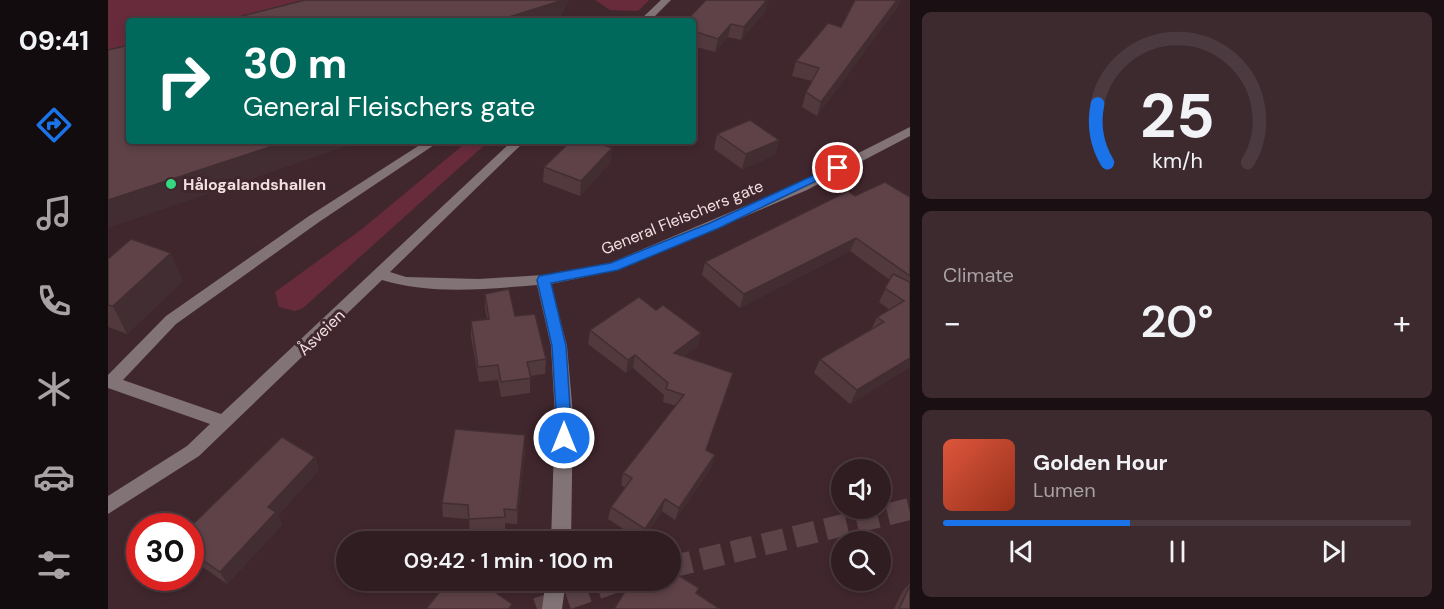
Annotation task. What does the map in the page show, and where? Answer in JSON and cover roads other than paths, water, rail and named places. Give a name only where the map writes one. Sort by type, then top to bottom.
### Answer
[{"type":"street","points":[[647,18],[666,0]]},
{"type":"street","name":"General Fleischers gate","points":[[381,274],[406,282],[479,284],[543,280],[614,267],[802,187],[910,131]]},
{"type":"street","points":[[225,422],[109,381],[180,313],[314,219],[429,144]]},
{"type":"street","name":"Åsveien","points":[[108,506],[193,451],[516,144]]},
{"type":"street","points":[[543,280],[559,346],[564,415],[561,531]]},
{"type":"street","points":[[552,609],[554,591]]},
{"type":"tunnel","points":[[681,564],[910,509]]},
{"type":"tunnel","points":[[537,609],[589,591]]},
{"type":"place","name":"Hålogalandshallen","points":[[171,184]]}]
